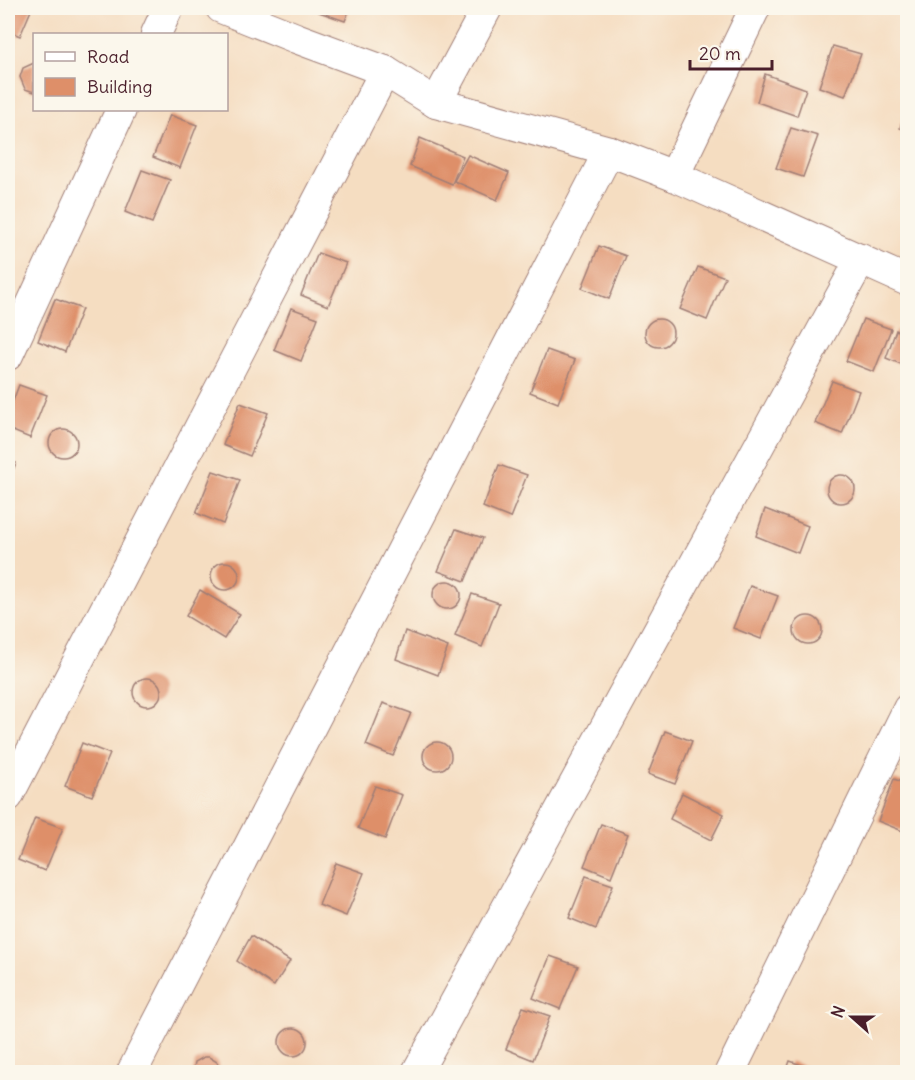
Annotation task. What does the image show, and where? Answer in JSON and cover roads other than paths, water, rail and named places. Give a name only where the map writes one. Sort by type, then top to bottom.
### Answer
[{"type":"street","points":[[156,33],[168,8]]},
{"type":"street","points":[[221,8],[385,71],[436,103],[609,151],[674,176],[908,281]]},
{"type":"street","points":[[436,103],[487,8]]},
{"type":"street","points":[[674,176],[754,8]]},
{"type":"street","points":[[8,796],[385,71]]},
{"type":"street","points":[[8,355],[121,111]]},
{"type":"street","points":[[132,1072],[609,151]]},
{"type":"street","points":[[417,1072],[861,259]]},
{"type":"street","points":[[730,1072],[908,708]]}]
